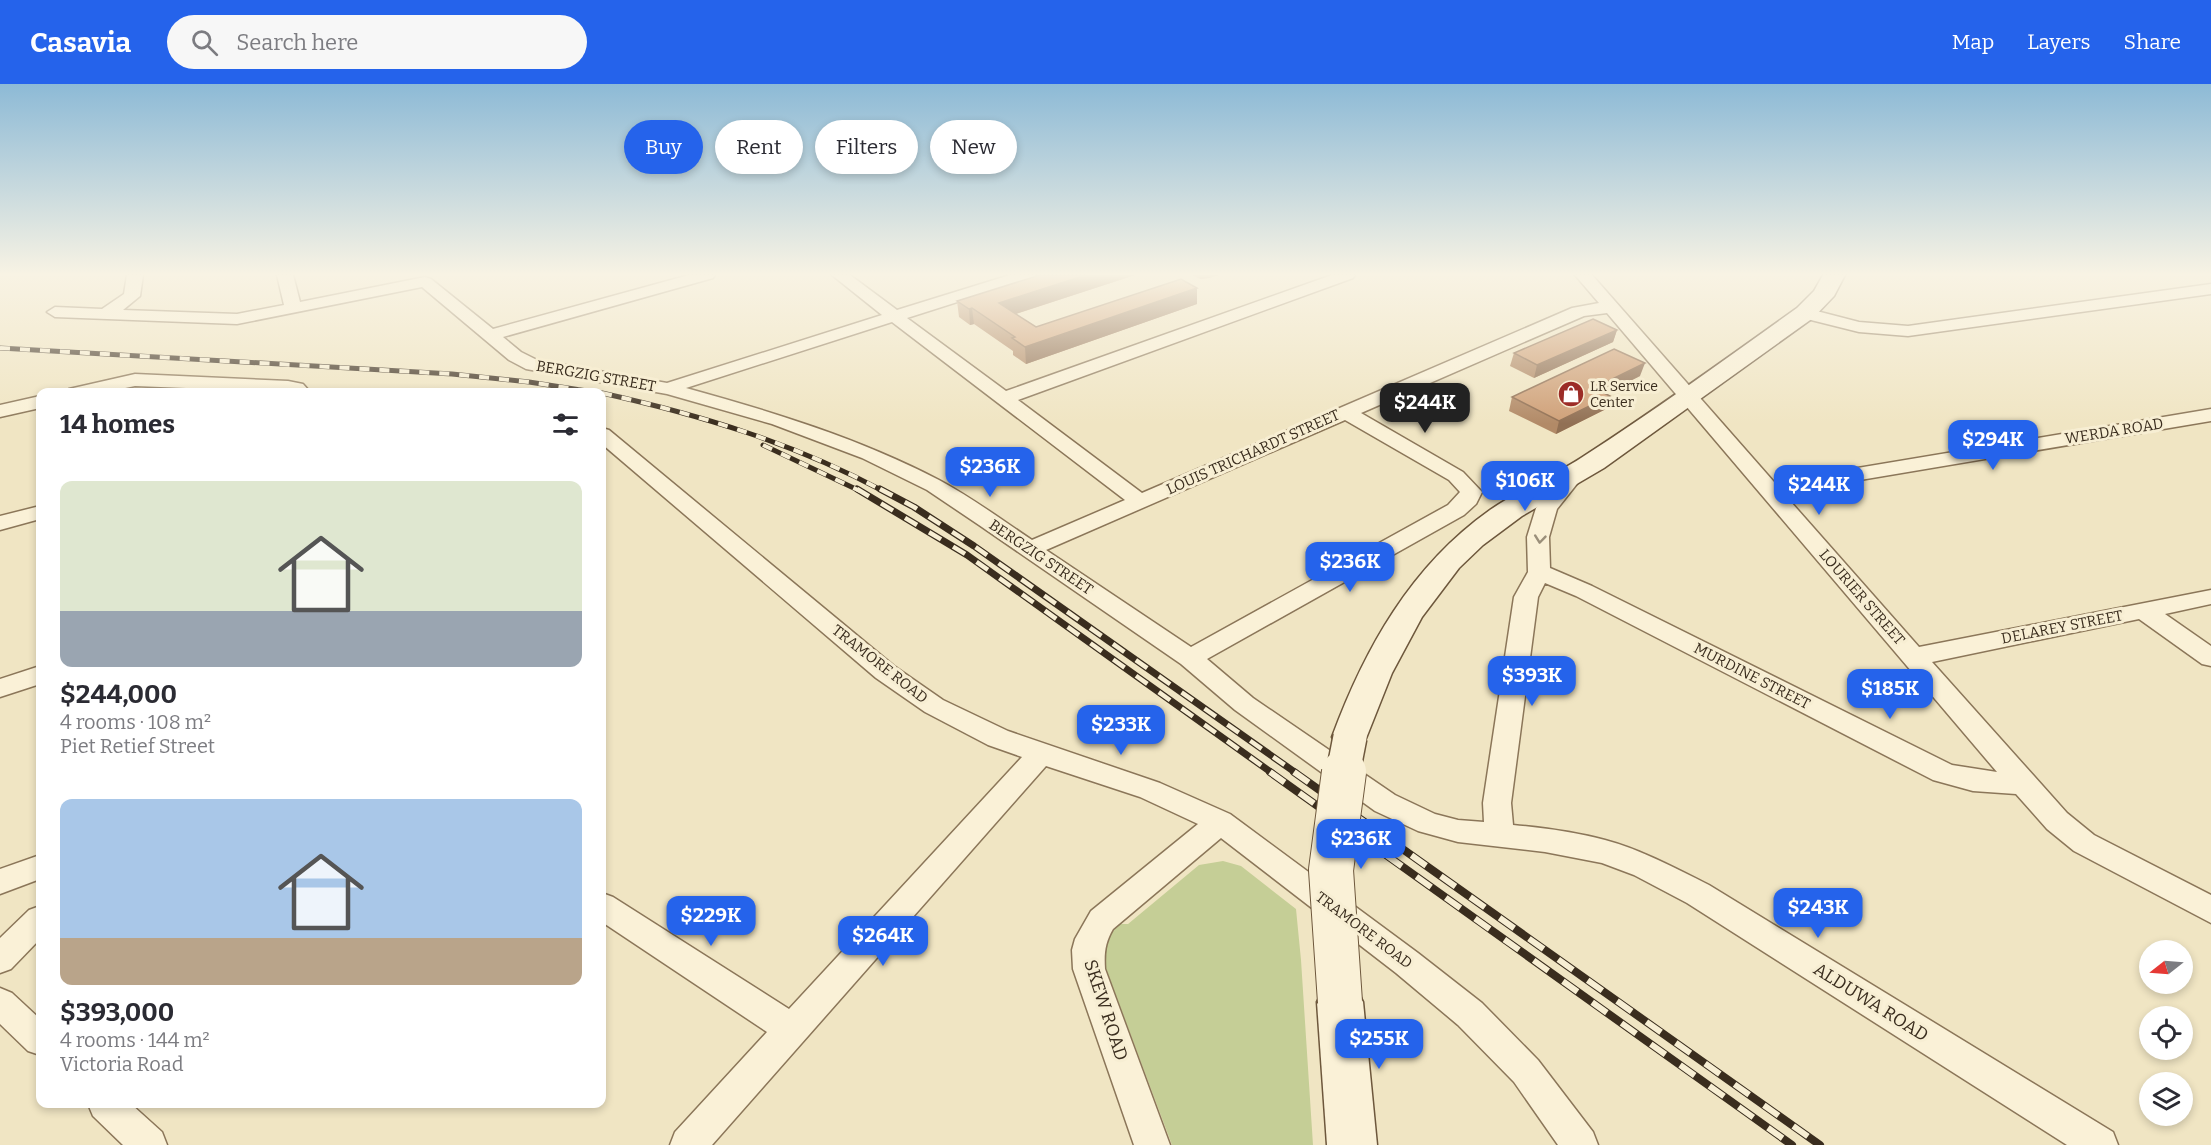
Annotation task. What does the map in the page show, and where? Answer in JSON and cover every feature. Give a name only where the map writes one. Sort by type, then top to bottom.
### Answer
[{"type":"street","name":"BERGZIG STREET","points":[[478,325],[515,356],[532,365],[669,389],[779,420],[869,454],[934,486],[1190,658],[1253,710],[1385,803],[1428,823],[1458,831],[1499,836]]},
{"type":"street","points":[[490,335],[528,325]]},
{"type":"street","points":[[669,389],[683,382],[870,325]]},
{"type":"street","points":[[904,325],[1140,501]]},
{"type":"street","points":[[1003,399],[1210,325]]},
{"type":"street","name":"LOUIS TRICHARDT STREET","points":[[1030,549],[1549,325]]},
{"type":"street","name":"LOURIER STREET","points":[[1625,325],[2023,784]]},
{"type":"street","points":[[1352,1145],[1331,870],[1340,793],[1350,737],[1359,708],[1386,647],[1428,581],[1478,532],[1530,498],[1574,475],[1689,397],[1789,325]]},
{"type":"street","points":[[1849,325],[1908,331],[1955,325]]},
{"type":"street","points":[[99,388],[135,380],[254,388]]},
{"type":"street","points":[[0,411],[36,403]]},
{"type":"street","points":[[1190,658],[1456,510],[1468,499],[1470,492],[1466,485],[1446,469],[1345,412]]},
{"type":"street","name":"WERDA ROAD","points":[[1769,489],[2211,415]]},
{"type":"street","name":"TRAMORE ROAD","points":[[606,437],[908,689],[959,719],[1041,754],[1150,790],[1220,822],[1407,963],[1470,1014],[1526,1071],[1580,1145]]},
{"type":"street","points":[[1499,836],[1497,803],[1526,597],[1539,572],[1539,537],[1547,508],[1574,475]]},
{"type":"street","points":[[0,523],[36,513]]},
{"type":"street","name":"MURDINE STREET","points":[[1539,572],[1584,591],[1943,773],[1962,780],[1983,783],[2023,784]]},
{"type":"street","name":"DELAREY STREET","points":[[1914,657],[2211,597]]},
{"type":"street","points":[[2144,611],[2211,658]]},
{"type":"street","points":[[0,688],[36,676]]},
{"type":"street","points":[[688,1145],[1041,754]]},
{"type":"street","points":[[2023,784],[2057,821],[2084,843],[2211,909]]},
{"type":"street","name":"SKEW ROAD","points":[[1152,1145],[1089,969],[1090,939],[1102,920],[1220,822]]},
{"type":"street","name":"ALDUWA ROAD","points":[[1499,836],[1574,844],[1634,862],[1670,879],[2100,1145]]},
{"type":"street","points":[[0,882],[36,868]]},
{"type":"street","points":[[606,909],[792,1030]]},
{"type":"street","points":[[0,959],[36,923]]},
{"type":"street","points":[[0,1003],[36,1036]]},
{"type":"street","points":[[110,1108],[149,1145]]},
{"type":"green space","points":[[1223,861],[1241,866],[1296,909],[1313,1145],[1172,1145],[1106,969],[1104,956],[1106,945],[1119,924],[1128,924],[1199,865]]},
{"type":"building","points":[[996,325],[1032,325],[1036,327],[1044,325],[1091,325],[1025,347],[1012,338],[1015,337]]},
{"type":"building","points":[[1580,325],[1605,325],[1617,330],[1537,365],[1514,353]]},
{"type":"building","points":[[1614,349],[1645,363],[1594,388],[1610,396],[1559,421],[1512,397]]},
{"type":"railway","points":[[0,348],[452,374],[568,388]]},
{"type":"railway","points":[[606,394],[746,432],[815,459],[883,491]]},
{"type":"railway","points":[[763,445],[860,491]]},
{"type":"railway","points":[[857,489],[967,555],[1272,773]]},
{"type":"railway","points":[[880,489],[914,507],[974,546],[1296,773]]},
{"type":"railway","points":[[1270,772],[1792,1145]]},
{"type":"railway","points":[[1294,772],[1820,1145]]},
{"type":"place","name":"LR Service Center","points":[[1571,394]]}]
